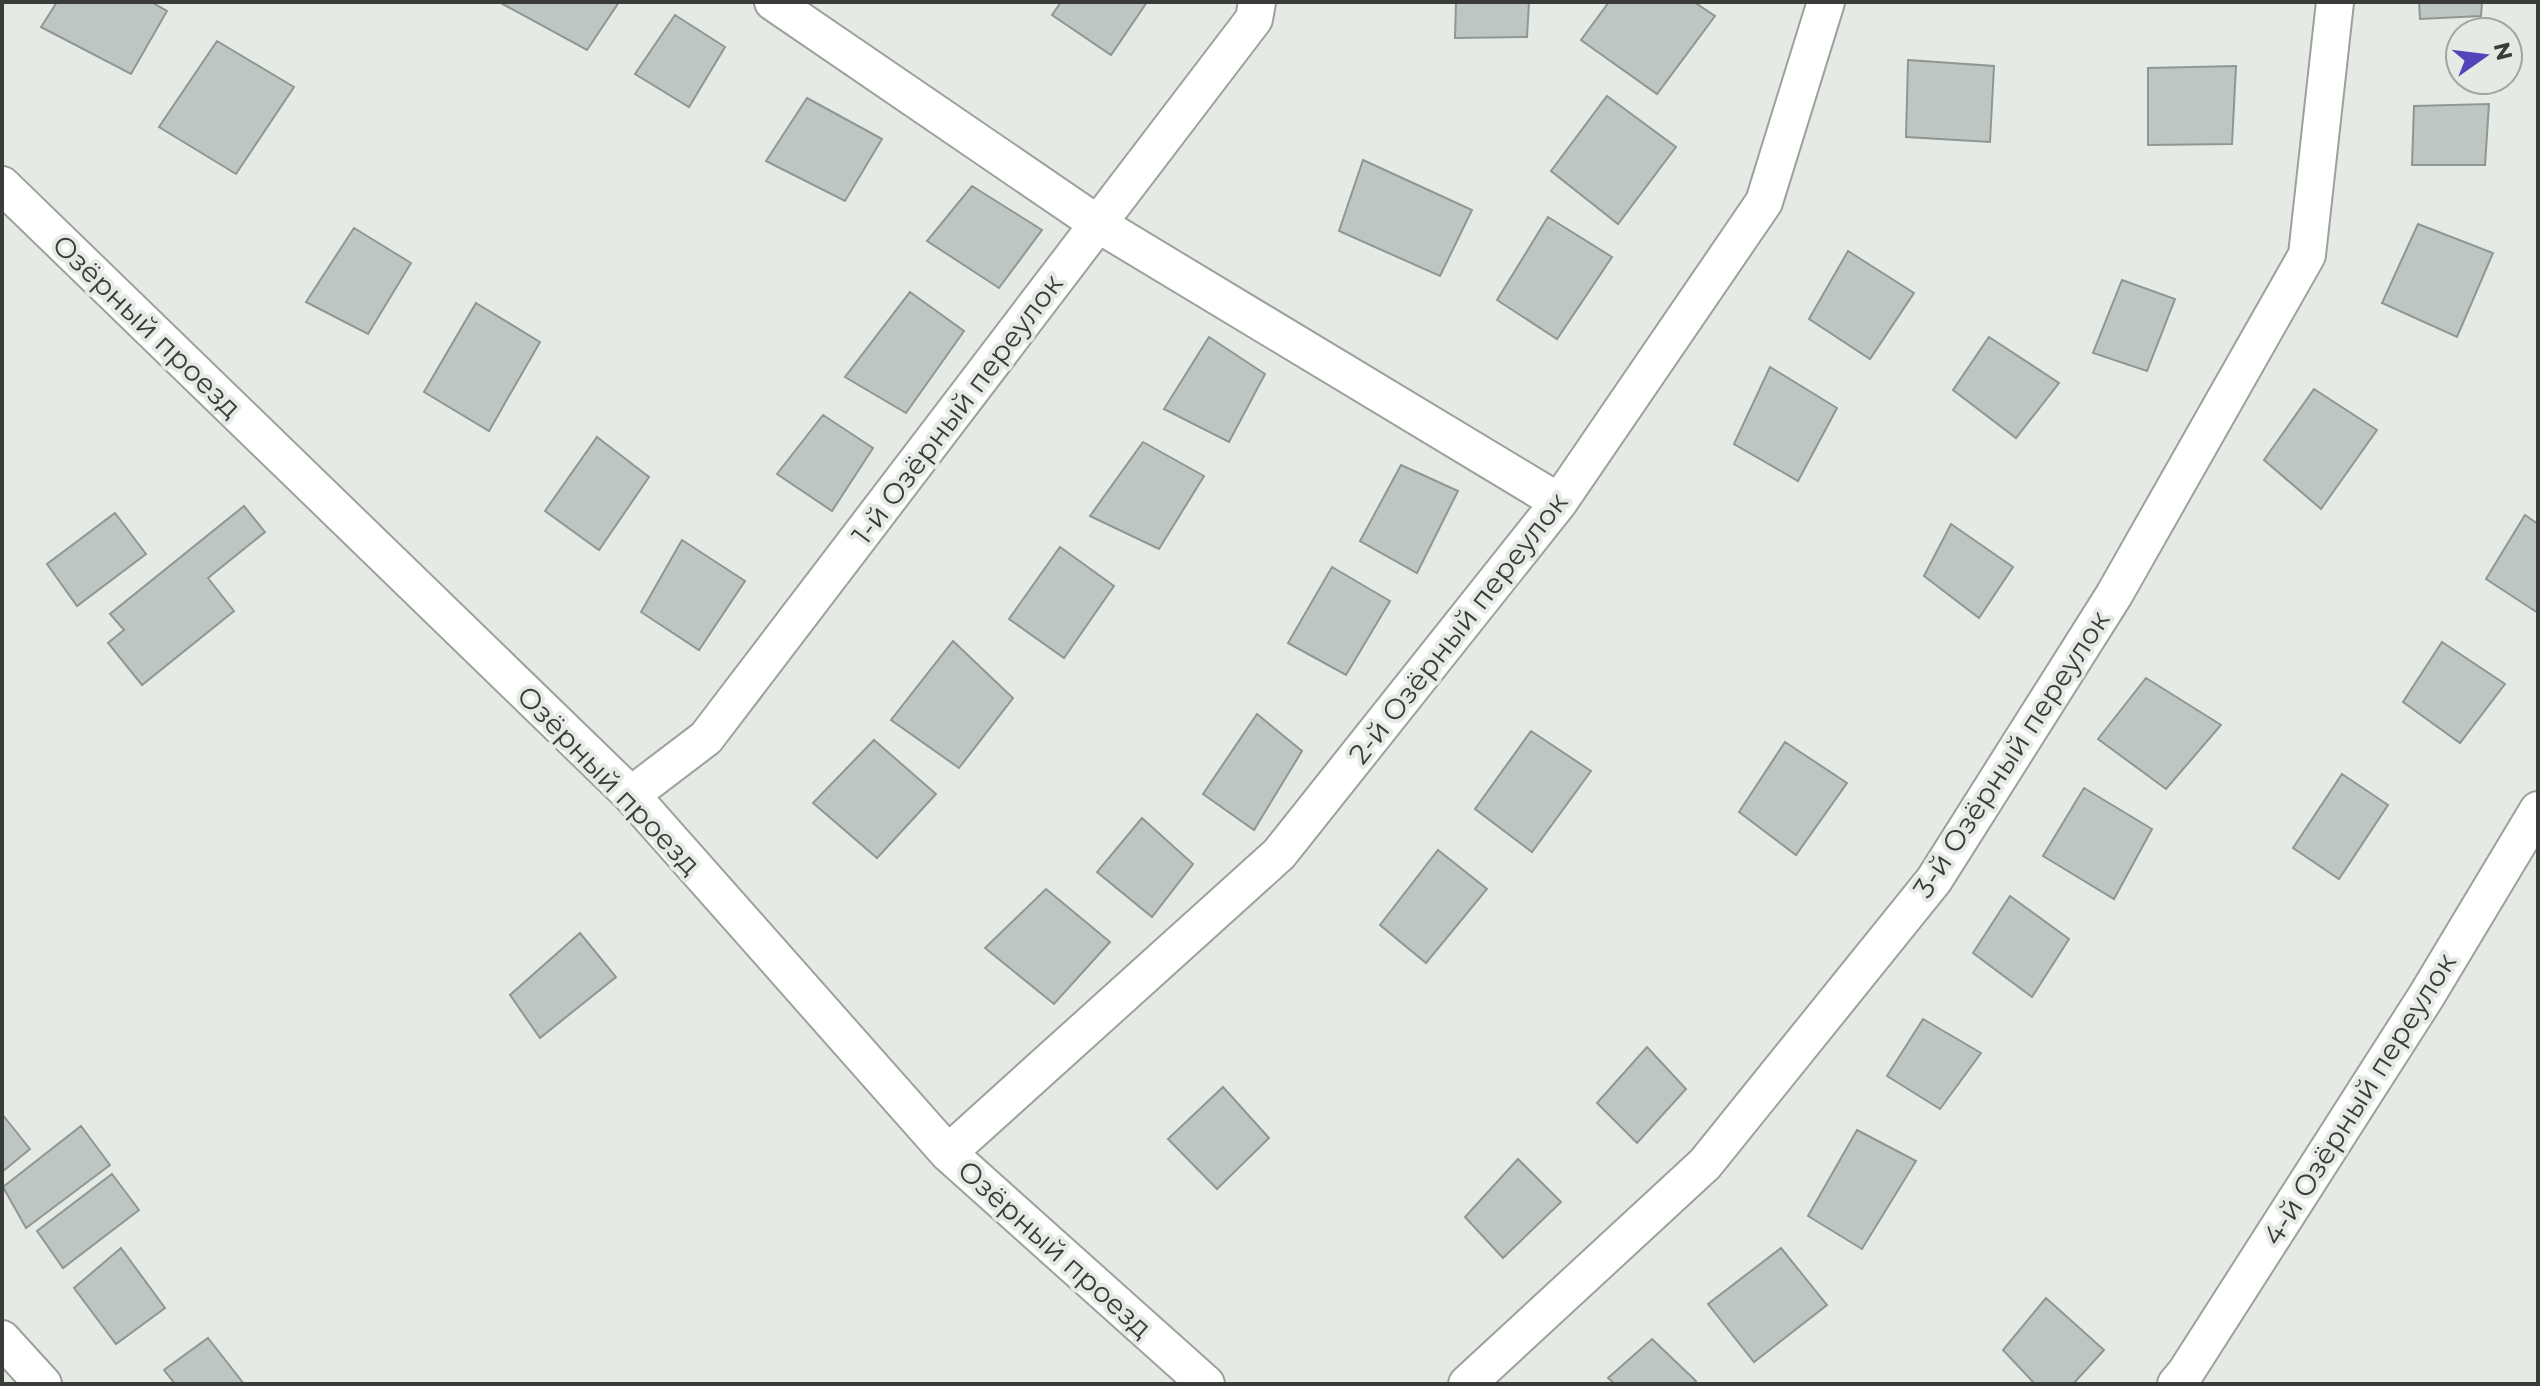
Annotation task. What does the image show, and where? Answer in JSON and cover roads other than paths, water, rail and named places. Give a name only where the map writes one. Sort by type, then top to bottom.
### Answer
[{"type":"street","points":[[773,2],[1098,224],[1559,502]]},
{"type":"street","name":"1-й Озёрный переулок","points":[[631,795],[706,738],[1254,19],[1257,2]]},
{"type":"street","name":"2-й Озёрный переулок","points":[[948,1153],[1279,854],[1559,502],[1764,202],[1826,2]]},
{"type":"street","name":"3-й Озёрный переулок","points":[[1467,1384],[1705,1164],[1934,880],[2114,595],[2307,255],[2335,2]]},
{"type":"street","name":"Озёрный проезд","points":[[2,185],[631,795],[948,1153],[1206,1384]]},
{"type":"street","name":"4-й Озёрный переулок","points":[[2176,1384],[2427,995],[2538,810]]},
{"type":"street","points":[[2,1339],[43,1384]]}]
